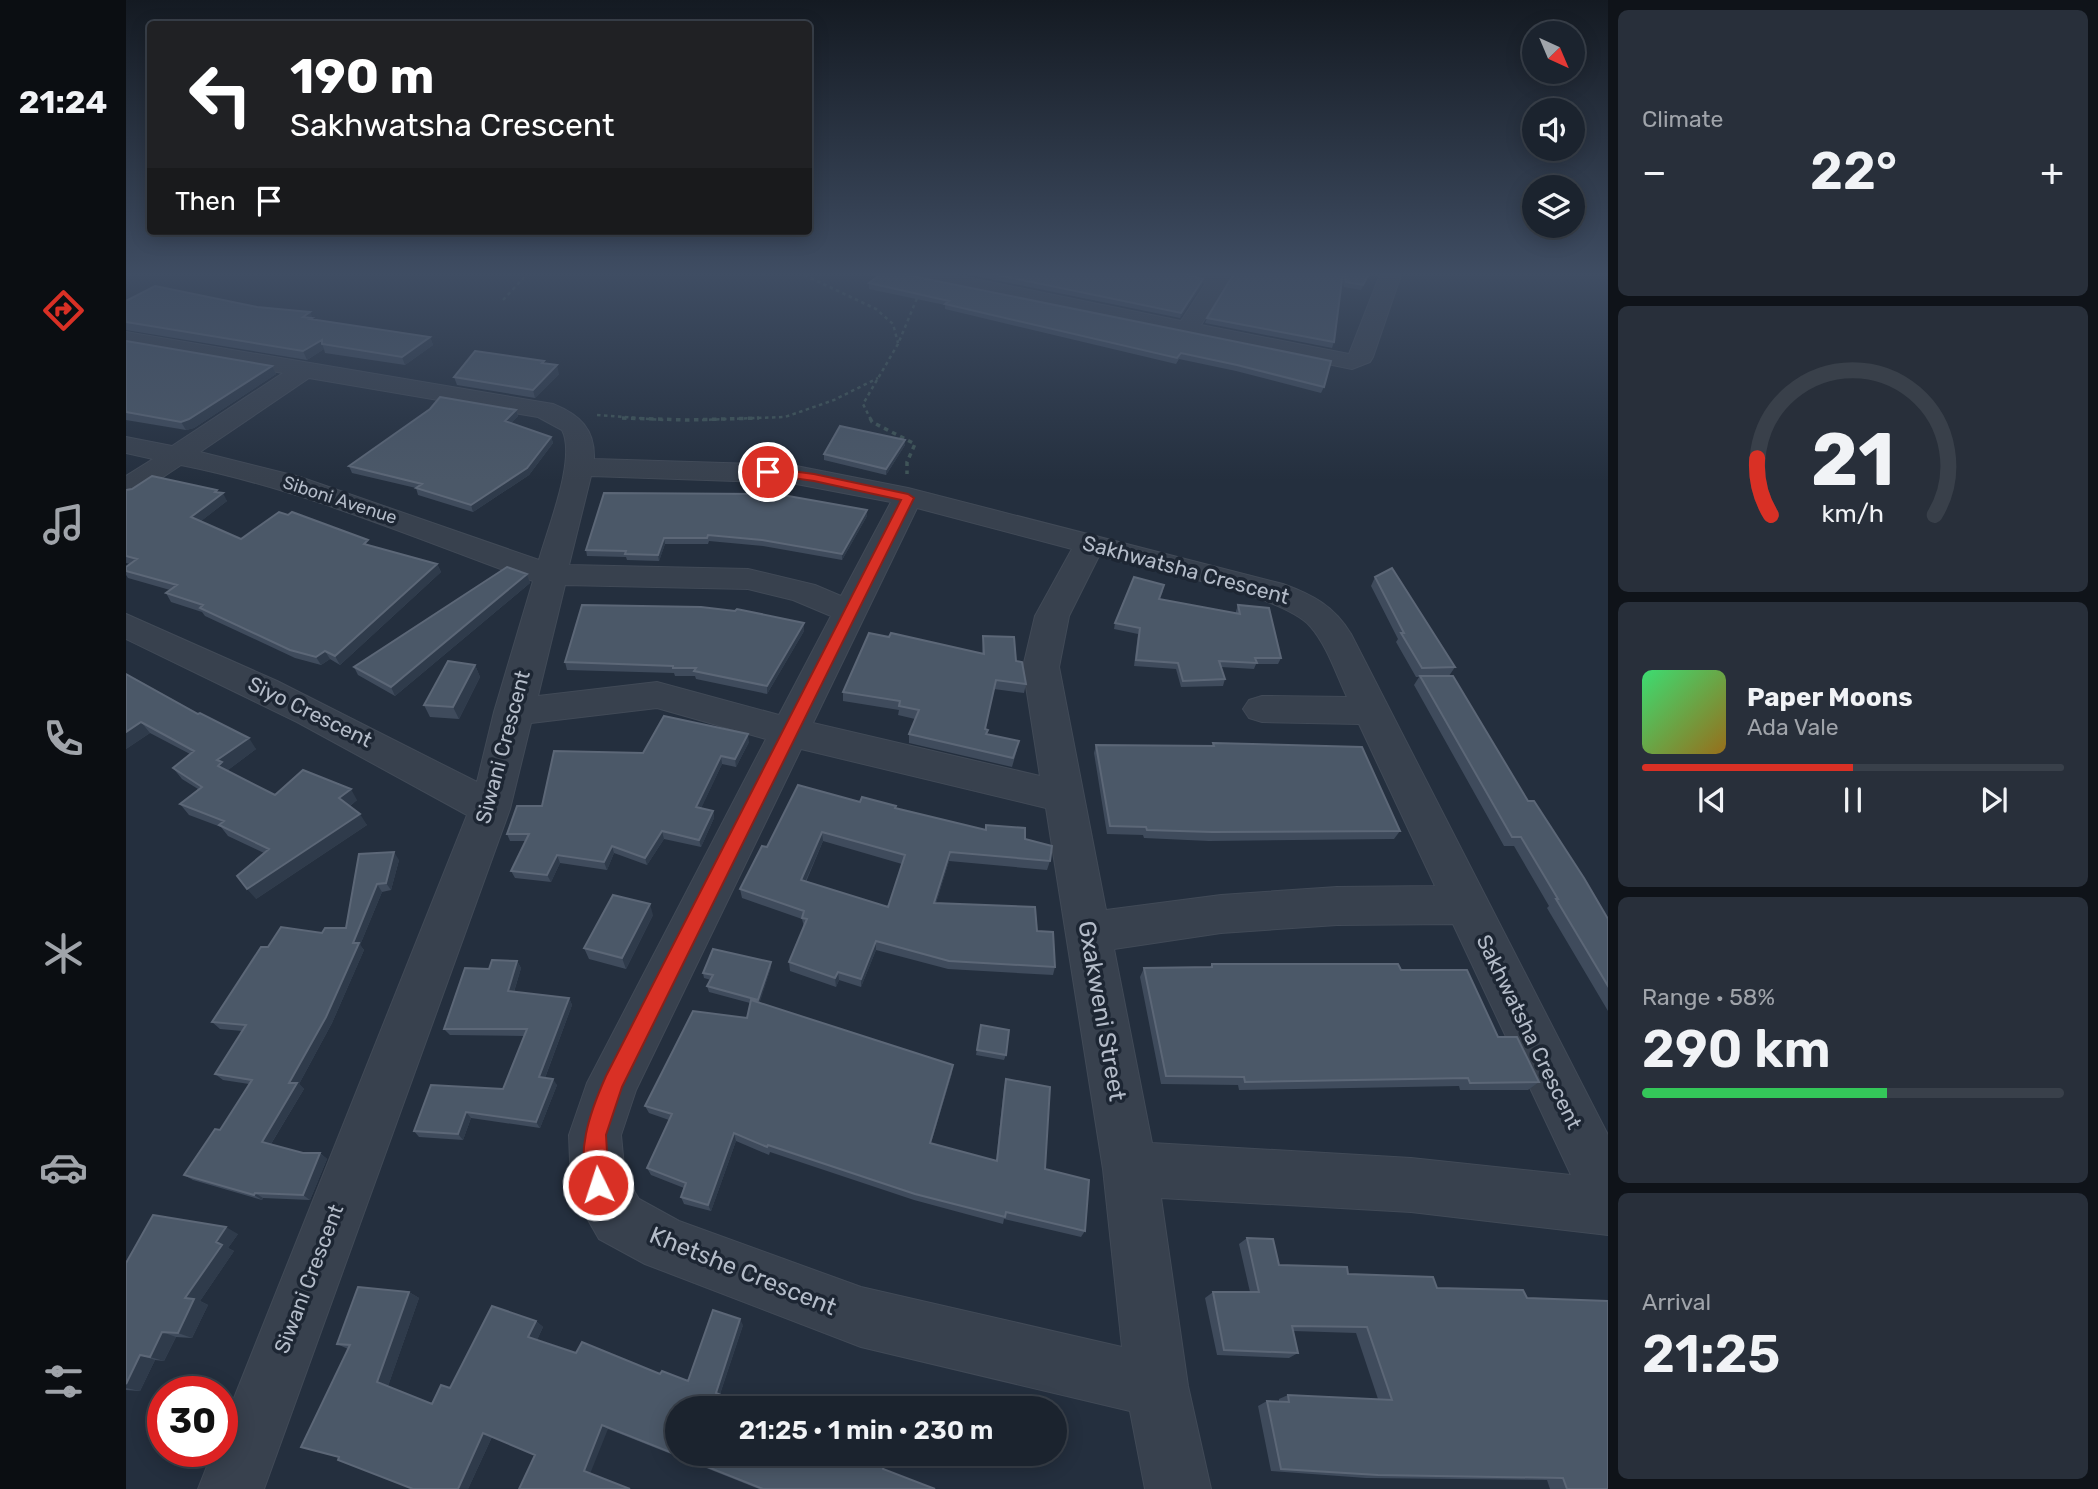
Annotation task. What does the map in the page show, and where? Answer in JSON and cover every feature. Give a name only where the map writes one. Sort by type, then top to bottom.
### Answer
[{"type":"street","name":"Siwani Crescent","points":[[140,341],[544,410],[562,417],[579,435],[582,443],[579,467],[490,808],[236,1469],[231,1489]]},
{"type":"street","points":[[1249,341],[1352,362],[1361,357],[1367,341]]},
{"type":"street","points":[[126,489],[304,370]]},
{"type":"street","name":"Siboni Avenue","points":[[126,445],[179,455],[290,483],[549,575],[748,579],[803,592],[850,612]]},
{"type":"street","name":"Sakhwatsha Crescent","points":[[579,467],[791,474],[908,498],[1237,580],[1303,603],[1321,617],[1334,634],[1608,1192]]},
{"type":"street","name":"Khetshe Crescent","points":[[908,498],[613,1083],[595,1135],[598,1185],[619,1219],[665,1244],[861,1317],[1157,1386]]},
{"type":"street","name":"Gxakweni Street","points":[[1090,544],[1048,619],[1041,667],[1130,1169],[1157,1386],[1178,1489]]},
{"type":"street","name":"Siyo Crescent","points":[[126,625],[217,666],[387,751],[490,808]]},
{"type":"street","points":[[513,712],[657,695],[790,732],[1064,797]]},
{"type":"street","points":[[1262,709],[1370,711]]},
{"type":"street","points":[[1088,933],[1220,914],[1337,906],[1466,905]]},
{"type":"street","points":[[1130,1169],[1410,1185],[1608,1207]]},
{"type":"path","points":[[898,344],[863,404],[872,422],[915,444],[907,462],[908,498]]},
{"type":"path","points":[[544,410],[632,419],[785,417],[834,400],[878,378]]},
{"type":"building","points":[[126,341],[272,366],[181,422],[126,412]]},
{"type":"building","points":[[245,341],[319,341],[303,351]]},
{"type":"building","points":[[322,341],[424,341],[402,357],[322,344]]},
{"type":"building","points":[[1106,341],[1235,341],[1331,361],[1324,387],[1181,353],[1177,358]]},
{"type":"building","points":[[475,351],[557,365],[533,390],[454,377]]},
{"type":"building","points":[[440,397],[516,410],[505,421],[551,437],[527,468],[471,505],[416,488],[422,484],[349,466],[430,409]]},
{"type":"building","points":[[840,426],[905,440],[886,469],[824,454]]},
{"type":"building","points":[[152,476],[223,493],[191,517],[241,539],[279,512],[288,515],[292,512],[368,540],[364,544],[437,564],[335,656],[325,651],[316,657],[290,650],[200,608],[203,605],[166,593],[177,585],[126,571],[126,567],[137,559],[126,556],[126,490]]},
{"type":"building","points":[[604,493],[777,494],[867,510],[842,554],[762,540],[708,535],[707,538],[664,538],[658,555],[586,550]]},
{"type":"building","points":[[507,567],[527,574],[391,687],[354,667]]},
{"type":"building","points":[[1392,568],[1455,667],[1422,668],[1401,633],[1404,633],[1375,577]]},
{"type":"building","points":[[1134,577],[1164,585],[1159,599],[1240,614],[1238,605],[1269,608],[1281,658],[1255,658],[1257,663],[1219,661],[1225,679],[1183,681],[1178,663],[1136,660],[1140,628],[1115,623]]},
{"type":"building","points":[[582,605],[737,609],[804,623],[767,686],[694,671],[696,668],[565,662]]},
{"type":"building","points":[[869,633],[889,637],[891,633],[984,654],[983,636],[1014,637],[1016,661],[1022,662],[1026,684],[996,680],[985,729],[988,730],[986,734],[1019,741],[1013,758],[909,734],[919,710],[899,706],[900,701],[843,692]]},
{"type":"building","points":[[448,661],[475,665],[453,707],[424,705]]},
{"type":"building","points":[[126,674],[198,714],[249,738],[217,760],[222,762],[218,766],[275,795],[303,770],[351,789],[339,798],[360,814],[247,889],[237,876],[269,849],[219,825],[224,821],[180,804],[202,787],[173,768],[194,751],[141,722],[126,732]]},
{"type":"building","points":[[1420,676],[1453,676],[1528,801],[1534,801],[1584,878],[1608,919],[1608,986],[1521,837],[1512,837]]},
{"type":"building","points":[[664,716],[748,734],[735,759],[721,756],[696,807],[713,811],[699,840],[662,831],[645,858],[612,846],[604,862],[557,855],[547,875],[511,871],[529,834],[507,834],[517,806],[542,806],[554,751],[643,753]]},
{"type":"building","points":[[1213,743],[1362,747],[1400,831],[1212,832],[1110,826],[1096,745],[1214,746]]},
{"type":"building","points":[[798,785],[860,802],[862,797],[896,806],[895,808],[986,830],[986,825],[1025,828],[1025,839],[1052,846],[1050,861],[950,852],[934,903],[1035,907],[1037,931],[1053,932],[1055,967],[949,961],[876,941],[861,979],[838,972],[835,978],[789,962],[807,919],[802,918],[804,911],[740,889],[762,846],[767,847]],"holes":[[[822,832],[905,855],[888,907],[801,880]]]},
{"type":"building","points":[[394,852],[386,883],[377,884],[353,943],[359,943],[326,1017],[289,1083],[297,1083],[262,1142],[303,1153],[320,1153],[303,1195],[254,1195],[184,1175],[215,1129],[220,1130],[252,1080],[215,1074],[246,1025],[212,1022],[261,947],[268,947],[281,927],[322,933],[325,928],[346,928],[359,854]]},
{"type":"building","points":[[613,895],[650,904],[622,958],[584,948]]},
{"type":"building","points":[[713,949],[771,962],[758,1000],[707,986],[713,975],[703,973]]},
{"type":"building","points":[[492,960],[517,961],[508,991],[569,998],[539,1077],[553,1079],[536,1122],[466,1112],[458,1134],[414,1131],[431,1085],[503,1089],[527,1029],[444,1029],[465,968],[489,969]]},
{"type":"building","points":[[1212,964],[1398,964],[1401,970],[1467,970],[1498,1037],[1517,1037],[1539,1082],[1470,1083],[1468,1078],[1245,1082],[1244,1077],[1166,1076],[1144,968],[1212,967]]},
{"type":"building","points":[[751,1000],[953,1065],[930,1143],[997,1161],[1006,1079],[1050,1087],[1045,1169],[1089,1180],[1085,1231],[1006,1212],[1005,1217],[915,1194],[768,1145],[767,1147],[734,1133],[708,1205],[681,1197],[686,1183],[647,1168],[672,1114],[645,1106],[693,1011],[747,1018]]},
{"type":"building","points":[[981,1025],[1009,1030],[1006,1055],[977,1050]]},
{"type":"building","points":[[153,1215],[226,1227],[216,1242],[222,1245],[185,1298],[194,1299],[178,1333],[162,1332],[150,1357],[140,1355],[126,1384],[126,1263]]},
{"type":"building","points":[[1247,1238],[1273,1239],[1279,1265],[1347,1267],[1348,1274],[1433,1277],[1437,1288],[1523,1290],[1527,1298],[1608,1301],[1608,1489],[1567,1489],[1563,1478],[1378,1475],[1281,1469],[1267,1401],[1289,1402],[1288,1395],[1392,1400],[1367,1327],[1292,1326],[1298,1353],[1224,1350],[1213,1292],[1259,1292]]},
{"type":"building","points":[[358,1287],[409,1292],[377,1382],[432,1404],[441,1385],[450,1388],[492,1306],[536,1321],[528,1337],[576,1353],[582,1342],[660,1374],[662,1371],[688,1381],[713,1310],[740,1319],[716,1393],[724,1396],[665,1396],[665,1450],[602,1425],[584,1471],[630,1489],[519,1489],[535,1455],[483,1433],[458,1489],[413,1489],[338,1460],[339,1457],[301,1447],[350,1345],[337,1344]]},
{"type":"building","points":[[705,1466],[884,1466],[883,1469],[935,1489],[763,1489]]},
{"type":"route","points":[[598,1185],[595,1135],[613,1083],[908,498],[814,477],[768,472]]}]
